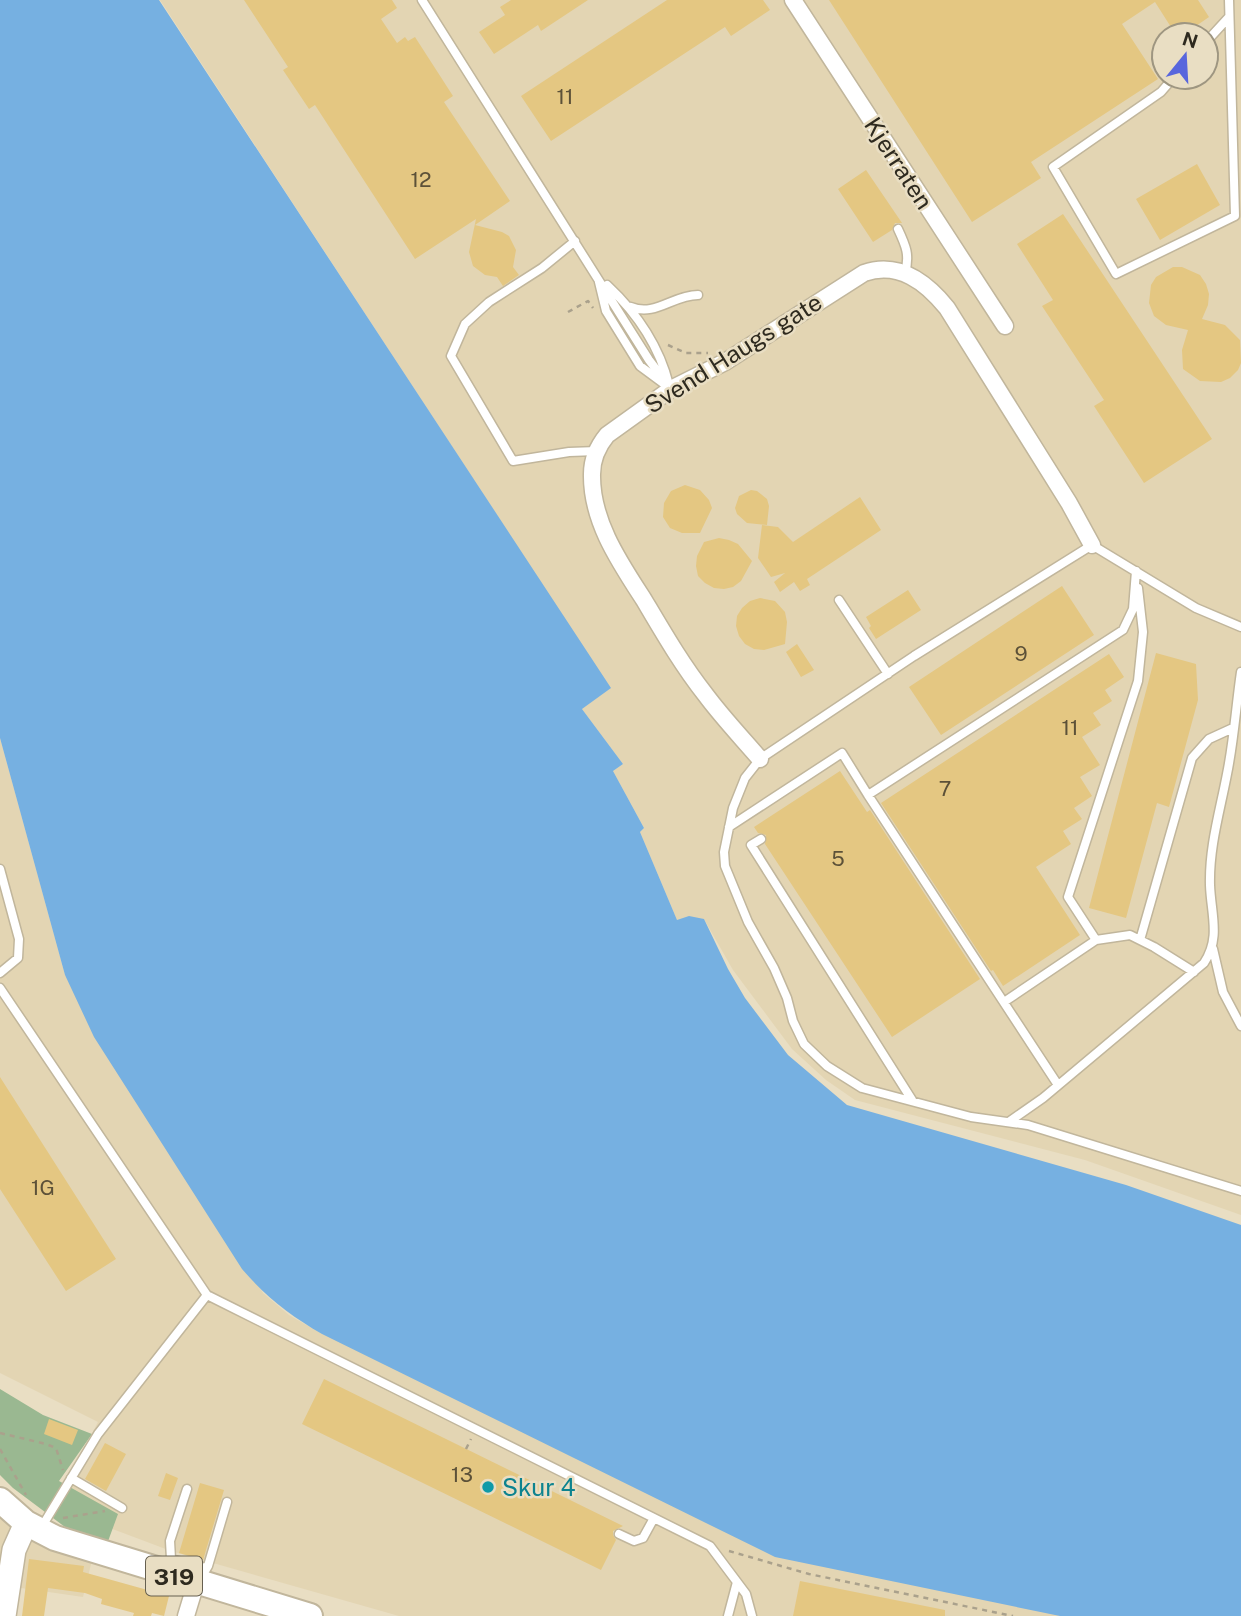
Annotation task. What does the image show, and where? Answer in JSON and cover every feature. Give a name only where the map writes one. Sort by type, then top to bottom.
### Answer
[{"type":"main road","name":"319","points":[[0,1500],[37,1525],[76,1546],[168,1566],[310,1616]]},
{"type":"main road","points":[[4,1616],[4,1584],[14,1550],[37,1525]]},
{"type":"street","name":"Kjerraten","points":[[793,0],[1005,326]]},
{"type":"street","name":"Svend Haugs gate","points":[[597,450],[607,435],[671,389],[725,362],[864,273],[885,269],[905,273]]},
{"type":"street","points":[[905,273],[936,294],[947,308],[1069,503],[1092,545]]},
{"type":"street","points":[[597,450],[592,475],[594,493],[608,542],[704,694],[760,759]]},
{"type":"street","points":[[186,1616],[200,1578]]},
{"type":"lane","points":[[422,0],[615,302],[649,360],[671,389]]},
{"type":"lane","points":[[1162,91],[1053,167],[1116,274],[1235,216],[1229,0]]},
{"type":"lane","points":[[1220,27],[1229,17]]},
{"type":"lane","points":[[898,229],[909,259],[905,273]]},
{"type":"lane","points":[[575,241],[542,268],[489,302],[465,324],[451,356],[513,461],[597,450]]},
{"type":"lane","points":[[597,276],[629,306],[660,353],[671,389]]},
{"type":"lane","points":[[597,276],[606,311],[640,366],[671,389]]},
{"type":"lane","points":[[615,302],[637,309],[653,310],[678,297],[698,295]]},
{"type":"lane","points":[[1241,627],[1196,608],[1092,545],[760,759],[745,778],[733,808],[724,852],[725,866],[748,922],[774,968],[804,1044],[827,1066],[862,1088],[971,1117],[1010,1121],[1106,1147],[1241,1191]]},
{"type":"lane","points":[[868,795],[1123,630],[1133,609],[1136,571]]},
{"type":"lane","points":[[1096,940],[1068,897],[1138,681],[1143,632],[1136,571]]},
{"type":"lane","points":[[839,600],[888,674]]},
{"type":"lane","points":[[1241,672],[1227,774],[1211,853],[1210,899],[1213,949],[1223,992],[1241,1026]]},
{"type":"lane","points":[[1140,940],[1192,758],[1209,739],[1233,728]]},
{"type":"lane","points":[[729,827],[842,752],[1058,1085]]},
{"type":"lane","points":[[761,839],[751,845],[912,1100]]},
{"type":"lane","points":[[0,869],[19,939],[18,958],[0,973]]},
{"type":"lane","points":[[1004,1002],[1096,940],[1130,935],[1194,971]]},
{"type":"lane","points":[[1010,1121],[1058,1085],[1204,964],[1213,949]]},
{"type":"lane","points":[[0,988],[207,1295],[710,1546],[746,1594],[752,1616]]},
{"type":"lane","points":[[37,1525],[69,1482],[98,1434],[207,1295]]},
{"type":"lane","points":[[69,1482],[122,1508]]},
{"type":"lane","points":[[168,1566],[170,1541],[187,1489]]},
{"type":"lane","points":[[200,1578],[228,1502]]},
{"type":"lane","points":[[619,1534],[634,1541],[643,1538],[654,1518]]},
{"type":"lane","points":[[728,1616],[737,1582]]},
{"type":"path","points":[[0,1433],[56,1448],[69,1482]]},
{"type":"path","points":[[0,1449],[26,1496]]},
{"type":"path","points":[[37,1525],[122,1508]]},
{"type":"path","points":[[710,1546],[809,1574],[1013,1616]]},
{"type":"shaded area","points":[[160,0],[1241,0],[1241,1215],[1085,1160],[855,1100],[826,1080],[792,1049],[733,970],[704,919],[677,920],[640,832],[644,828],[613,771],[623,764],[582,709],[610,688]]},
{"type":"shaded area","points":[[0,738],[65,975],[263,1293],[289,1315],[322,1334],[1060,1616],[399,1616],[171,1551],[54,1507],[98,1422],[0,1373]]},
{"type":"shaded area","points":[[0,1500],[92,1560],[83,1597],[21,1588],[14,1551],[0,1563]]},
{"type":"green space","points":[[0,1389],[43,1415],[92,1434],[59,1481],[118,1514],[107,1544],[69,1530],[0,1475]]},
{"type":"water","points":[[0,0],[159,0],[611,688],[582,709],[623,764],[613,771],[644,828],[640,832],[677,920],[689,916],[704,919],[745,998],[788,1055],[847,1105],[1126,1185],[1241,1225],[1241,1616],[1060,1616],[775,1557],[322,1334],[279,1305],[242,1269],[94,1037],[65,975],[0,738]]},
{"type":"building","points":[[244,0],[392,0],[397,8],[381,19],[397,43],[405,37],[408,41],[415,37],[453,96],[444,102],[510,201],[475,225],[509,236],[516,250],[513,267],[519,275],[503,286],[497,277],[485,275],[473,266],[469,252],[476,219],[415,259],[315,105],[309,109],[283,70],[288,67]]},
{"type":"building","points":[[511,0],[588,0],[541,31],[538,25],[494,54],[479,32],[505,15],[500,7]]},
{"type":"building","points":[[667,0],[763,0],[770,10],[731,36],[725,27],[551,141],[521,96]]},
{"type":"building","points":[[829,0],[1198,0],[1209,17],[1203,21],[1167,21],[1155,2],[1122,24],[1150,67],[1150,84],[1031,162],[1041,178],[972,222]]},
{"type":"building","points":[[1197,164],[1220,205],[1160,240],[1136,199]]},
{"type":"building","points":[[866,170],[902,223],[895,223],[892,230],[873,242],[838,189]]},
{"type":"building","points":[[1063,214],[1212,439],[1144,483],[1094,406],[1104,400],[1042,306],[1053,300],[1017,244]]},
{"type":"building","points":[[1173,267],[1182,267],[1200,275],[1209,294],[1202,319],[1225,325],[1240,340],[1241,363],[1230,378],[1221,382],[1200,381],[1183,369],[1182,350],[1188,330],[1166,325],[1154,316],[1149,303],[1151,285],[1156,277]]},
{"type":"building","points":[[685,485],[700,490],[712,508],[700,533],[682,533],[670,528],[663,517],[664,503],[671,491]]},
{"type":"building","points":[[751,490],[767,499],[767,525],[747,523],[737,514],[735,508],[739,496]]},
{"type":"building","points":[[860,497],[881,530],[807,579],[810,585],[800,591],[794,582],[780,592],[774,582],[785,573],[771,577],[758,558],[762,525],[778,527],[793,542]]},
{"type":"building","points":[[719,538],[738,544],[752,561],[741,581],[724,589],[705,583],[698,576],[696,566],[697,556],[704,542]]},
{"type":"building","points":[[1062,586],[1094,635],[941,735],[909,687]]},
{"type":"building","points":[[908,590],[921,610],[876,639],[866,617]]},
{"type":"building","points":[[760,598],[775,601],[785,612],[785,644],[764,650],[754,649],[745,644],[739,636],[737,616],[750,601]]},
{"type":"building","points":[[797,644],[814,670],[801,677],[786,652]]},
{"type":"building","points":[[1156,653],[1196,664],[1198,700],[1169,807],[1157,803],[1126,918],[1089,908]]},
{"type":"building","points":[[1109,654],[1124,677],[1105,690],[1112,701],[1093,713],[1101,725],[1082,737],[1100,765],[1080,777],[1092,796],[1074,808],[1082,819],[1063,831],[1071,844],[1036,867],[1080,935],[1003,986],[881,803]]},
{"type":"building","points":[[840,771],[867,812],[870,810],[980,979],[892,1037],[765,844],[766,835],[758,833],[754,827]]},
{"type":"building","points":[[0,1077],[116,1259],[66,1291],[0,1189]]},
{"type":"building","name":"Skur 4","points":[[324,1379],[623,1526],[613,1531],[616,1540],[601,1570],[302,1424]]},
{"type":"building","points":[[49,1419],[78,1430],[72,1445],[44,1434]]},
{"type":"building","points":[[105,1443],[126,1454],[106,1491],[85,1479]]},
{"type":"building","points":[[166,1473],[178,1478],[170,1500],[158,1496]]},
{"type":"building","points":[[200,1483],[224,1490],[203,1560],[179,1553]]},
{"type":"building","points":[[29,1559],[84,1566],[83,1572],[169,1596],[164,1616],[152,1613],[151,1616],[133,1616],[134,1613],[101,1604],[102,1599],[85,1593],[48,1588],[44,1616],[22,1616]]},
{"type":"building","points":[[800,1581],[945,1610],[945,1616],[793,1616]]},
{"type":"place","name":"Skur 4","points":[[488,1487]]}]
